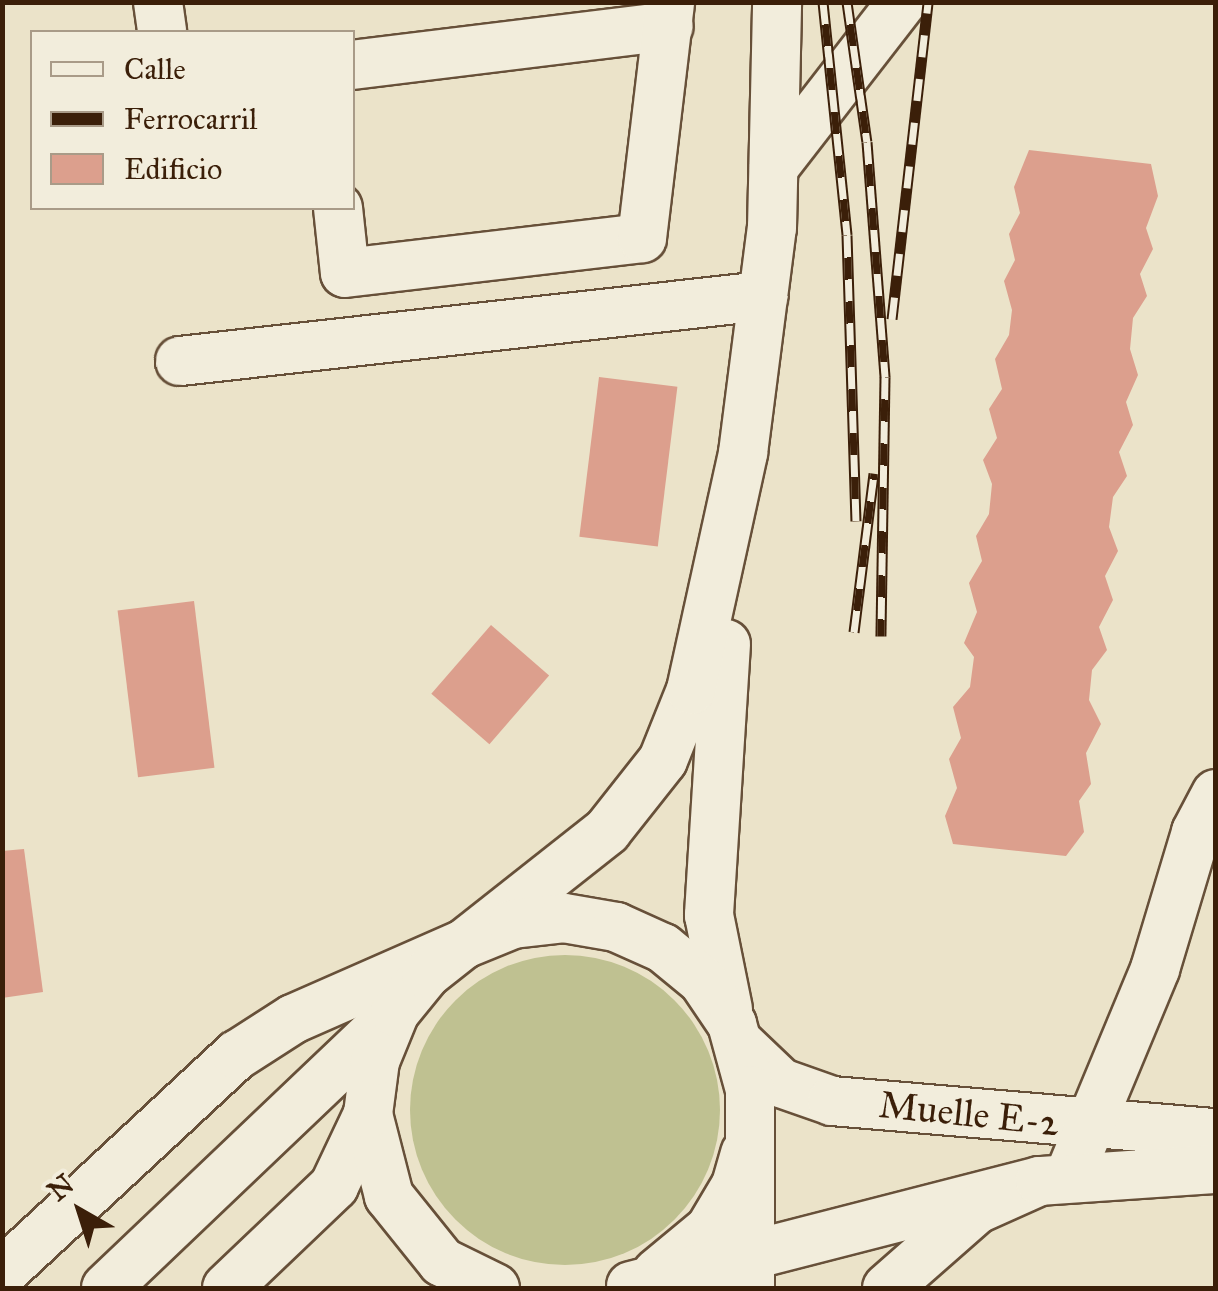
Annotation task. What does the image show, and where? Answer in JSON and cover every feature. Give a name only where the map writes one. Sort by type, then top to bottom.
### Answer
[{"type":"street","points":[[158,2],[162,30]]},
{"type":"street","points":[[106,1288],[396,1012],[426,974],[607,832],[653,774],[680,728],[720,576],[763,296],[774,166],[777,2]]},
{"type":"street","points":[[774,166],[902,2]]},
{"type":"street","points":[[338,210],[345,273],[642,238],[669,14],[355,65]]},
{"type":"street","points":[[180,361],[763,296]]},
{"type":"street","points":[[720,576],[726,650],[709,916],[750,1090],[751,1271]]},
{"type":"street","points":[[626,1287],[751,1271],[1054,1178],[1089,1126],[1155,969],[1196,832],[1216,794]]},
{"type":"street","points":[[2,1273],[264,1034],[464,944],[530,922],[564,918],[616,927],[663,948],[703,981],[736,1035]]},
{"type":"street","points":[[396,1012],[374,1061],[368,1114],[374,1156],[412,1232],[486,1287]]},
{"type":"street","name":"Muelle E-2","points":[[736,1035],[760,1068],[807,1096],[1089,1126],[1216,1133]]},
{"type":"street","points":[[227,1288],[334,1186],[368,1114]]},
{"type":"street","points":[[626,1287],[673,1264],[710,1229],[736,1185],[750,1136]]},
{"type":"street","name":"Muelle E-2","points":[[887,1288],[977,1209],[1054,1178],[1216,1169]]},
{"type":"street","points":[[418,1288],[452,1280],[486,1287]]},
{"type":"green space","points":[[565,955],[595,958],[624,967],[651,981],[674,1001],[694,1024],[708,1051],[717,1080],[717,1140],[708,1169],[694,1196],[674,1219],[651,1239],[624,1253],[595,1262],[565,1265],[535,1262],[506,1253],[479,1239],[456,1219],[436,1196],[422,1169],[413,1140],[410,1110],[413,1080],[422,1051],[436,1024],[456,1001],[479,981],[506,967],[535,958]]},
{"type":"building","points":[[1029,150],[1151,164],[1158,196],[1146,228],[1153,249],[1140,274],[1147,296],[1133,318],[1130,349],[1138,375],[1126,402],[1133,425],[1119,452],[1127,476],[1113,497],[1109,527],[1118,551],[1105,576],[1113,600],[1099,627],[1107,650],[1092,670],[1089,700],[1101,724],[1086,753],[1091,784],[1079,801],[1084,832],[1066,856],[953,844],[945,816],[957,788],[949,759],[961,738],[953,707],[970,687],[974,657],[964,643],[977,612],[969,583],[982,561],[976,536],[989,514],[992,484],[983,460],[997,438],[989,409],[1002,389],[995,359],[1009,335],[1012,310],[1004,281],[1015,260],[1009,234],[1020,213],[1014,187]]},
{"type":"building","points":[[599,377],[677,387],[658,546],[579,537]]},
{"type":"building","points":[[194,601],[214,768],[138,777],[118,610]]},
{"type":"building","points":[[491,625],[549,676],[489,744],[431,694]]},
{"type":"building","points":[[24,849],[43,992],[2,998],[2,851]]},
{"type":"railway","points":[[823,2],[847,235],[856,521]]},
{"type":"railway","points":[[847,2],[867,142],[885,377],[881,636]]},
{"type":"railway","points":[[892,319],[928,2]]},
{"type":"railway","points":[[854,632],[874,473]]}]
